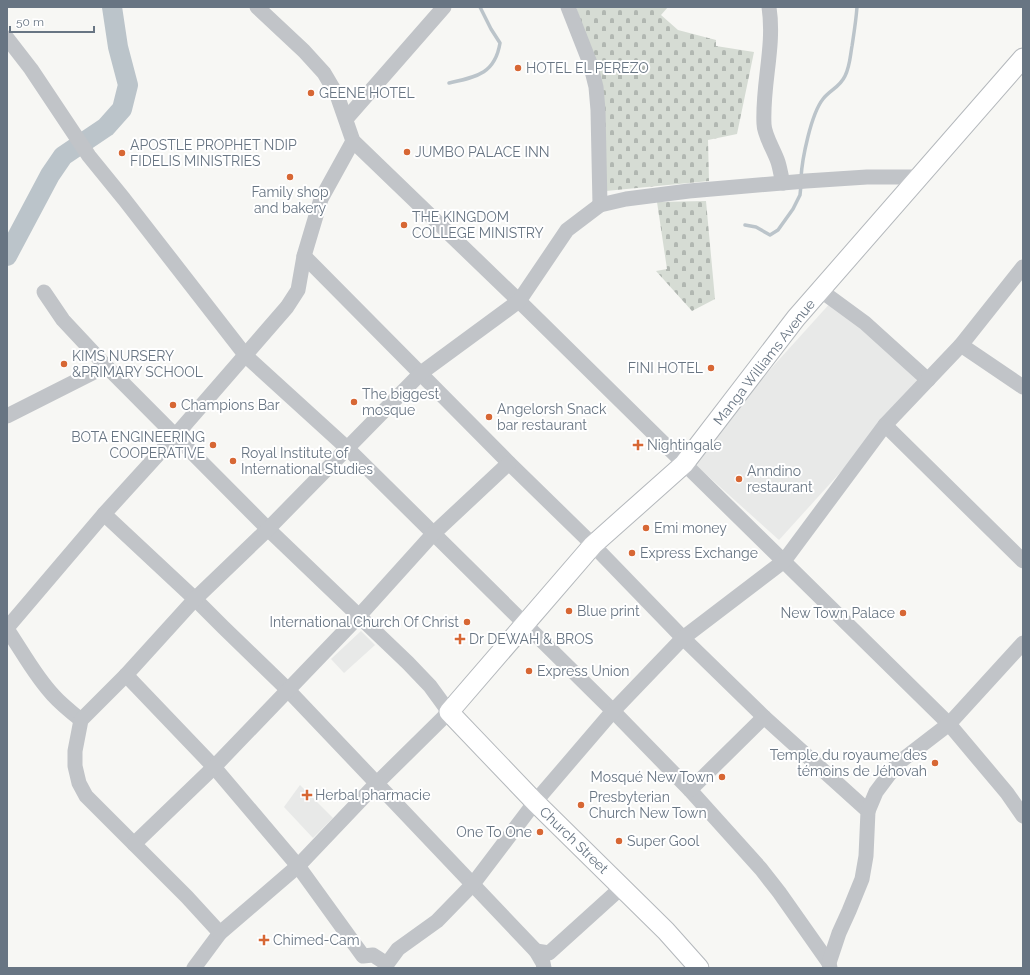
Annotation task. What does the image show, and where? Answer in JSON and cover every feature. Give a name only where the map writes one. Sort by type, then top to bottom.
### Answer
[{"type":"main road","name":"Manga Williams Avenue","points":[[449,712],[593,545],[684,464],[796,318],[1023,58]]},
{"type":"main road","name":"Church Street","points":[[449,712],[535,802],[666,931],[699,968]]},
{"type":"street","points":[[257,7],[304,51],[324,73],[337,95],[353,141],[519,301],[949,724],[1007,793],[1023,816]]},
{"type":"street","points":[[346,119],[444,7]]},
{"type":"street","points":[[568,7],[588,57],[596,87],[598,110],[600,205]]},
{"type":"street","points":[[769,7],[771,19],[771,46],[764,90],[764,126],[778,162],[795,182]]},
{"type":"street","points":[[7,38],[31,69],[89,156],[246,356],[347,448],[613,711],[690,790],[761,869],[779,892],[830,966]]},
{"type":"street","points":[[81,720],[52,694],[36,674],[7,629],[12,612],[175,436],[287,307],[298,290],[304,256],[321,199],[353,141]]},
{"type":"street","points":[[220,933],[187,897],[86,796],[79,783],[75,766],[75,752],[81,720],[126,675],[195,598],[268,529],[421,373],[519,301],[567,230],[600,205],[626,199],[689,191],[867,177],[918,177]]},
{"type":"street","points":[[304,256],[509,463],[593,545],[683,638],[764,717],[868,811]]},
{"type":"street","points":[[126,675],[214,767],[298,866],[363,956],[373,955],[387,964],[398,949],[437,921],[473,884],[535,802],[613,711],[683,638],[784,561],[885,425],[961,345],[1023,267]]},
{"type":"street","points":[[820,290],[865,323],[928,380]]},
{"type":"street","points":[[44,292],[63,320],[106,366],[268,529],[430,686],[449,712],[376,784],[298,866],[220,933],[194,968]]},
{"type":"street","points":[[961,345],[1023,387]]},
{"type":"street","points":[[7,416],[106,366]]},
{"type":"street","points":[[885,425],[1023,561]]},
{"type":"street","points":[[134,844],[214,767],[287,689],[359,616],[433,534],[509,463]]},
{"type":"street","points":[[104,514],[195,598],[287,689],[536,951],[543,963],[544,968]]},
{"type":"street","points":[[830,966],[839,933],[850,911],[862,879],[866,856],[868,811],[876,792],[896,764],[949,724],[1023,643]]},
{"type":"street","points":[[690,790],[764,717]]},
{"type":"street","points":[[536,951],[549,953],[622,887]]},
{"type":"shaded area","points":[[833,300],[925,379],[779,540],[689,459]]},
{"type":"shaded area","points":[[361,631],[375,645],[344,673],[331,659]]},
{"type":"shaded area","points":[[300,785],[333,818],[313,838],[284,807]]},
{"type":"green space","points":[[576,7],[668,7],[661,15],[678,30],[716,40],[716,46],[754,52],[737,134],[708,140],[709,181],[606,191],[602,87]]},
{"type":"green space","points":[[706,201],[715,299],[692,311],[656,271],[667,269],[657,202]]},
{"type":"waterway","points":[[7,256],[50,175],[63,156],[106,127],[122,109],[128,85],[118,47],[112,7]]},
{"type":"waterway","points":[[449,83],[476,76],[489,68],[494,61],[500,43],[480,7]]},
{"type":"waterway","points":[[801,178],[805,149],[815,115],[823,99],[843,80],[848,69],[857,7]]},
{"type":"waterway","points":[[745,225],[756,227],[770,235],[778,230],[793,209],[800,195],[801,185]]},
{"type":"place","name":"HOTEL EL PEREZO","points":[[518,68]]},
{"type":"place","name":"GEENE HOTEL","points":[[311,93]]},
{"type":"place","name":"JUMBO PALACE INN","points":[[407,152]]},
{"type":"place","name":"APOSTLE PROPHET NDIP FIDELIS MINISTRIES","points":[[122,153]]},
{"type":"place","name":"Family shop and bakery","points":[[290,177]]},
{"type":"place","name":"THE KINGDOM COLLEGE MINISTRY","points":[[404,225]]},
{"type":"place","name":"KIMS NURSERY &PRIMARY SCHOOL","points":[[64,364]]},
{"type":"place","name":"FINI HOTEL","points":[[711,368]]},
{"type":"place","name":"The biggest mosque","points":[[354,402]]},
{"type":"place","name":"Champions Bar","points":[[173,405]]},
{"type":"place","name":"Angelorsh Snack bar restaurant","points":[[489,417]]},
{"type":"place","name":"BOTA ENGINEERING COOPERATIVE","points":[[213,445]]},
{"type":"place","name":"Nightingale","points":[[638,445]]},
{"type":"place","name":"Royal Institute of International Studies","points":[[233,461]]},
{"type":"place","name":"Anndino restaurant","points":[[739,479]]},
{"type":"place","name":"Emi money","points":[[646,528]]},
{"type":"place","name":"Express Exchange","points":[[632,553]]},
{"type":"place","name":"Blue print","points":[[569,611]]},
{"type":"place","name":"New Town Palace","points":[[903,613]]},
{"type":"place","name":"International Church Of Christ","points":[[467,622]]},
{"type":"place","name":"Dr DEWAH & BROS","points":[[460,639]]},
{"type":"place","name":"Express Union","points":[[529,671]]},
{"type":"place","name":"Temple du royaume des témoins de Jéhovah","points":[[935,763]]},
{"type":"place","name":"Mosqué New Town","points":[[722,777]]},
{"type":"place","name":"Herbal pharmacie","points":[[307,795]]},
{"type":"place","name":"Presbyterian Church New Town","points":[[581,805]]},
{"type":"place","name":"One To One","points":[[540,832]]},
{"type":"place","name":"Super Gool","points":[[619,841]]},
{"type":"place","name":"Chimed-Cam","points":[[264,940]]}]
